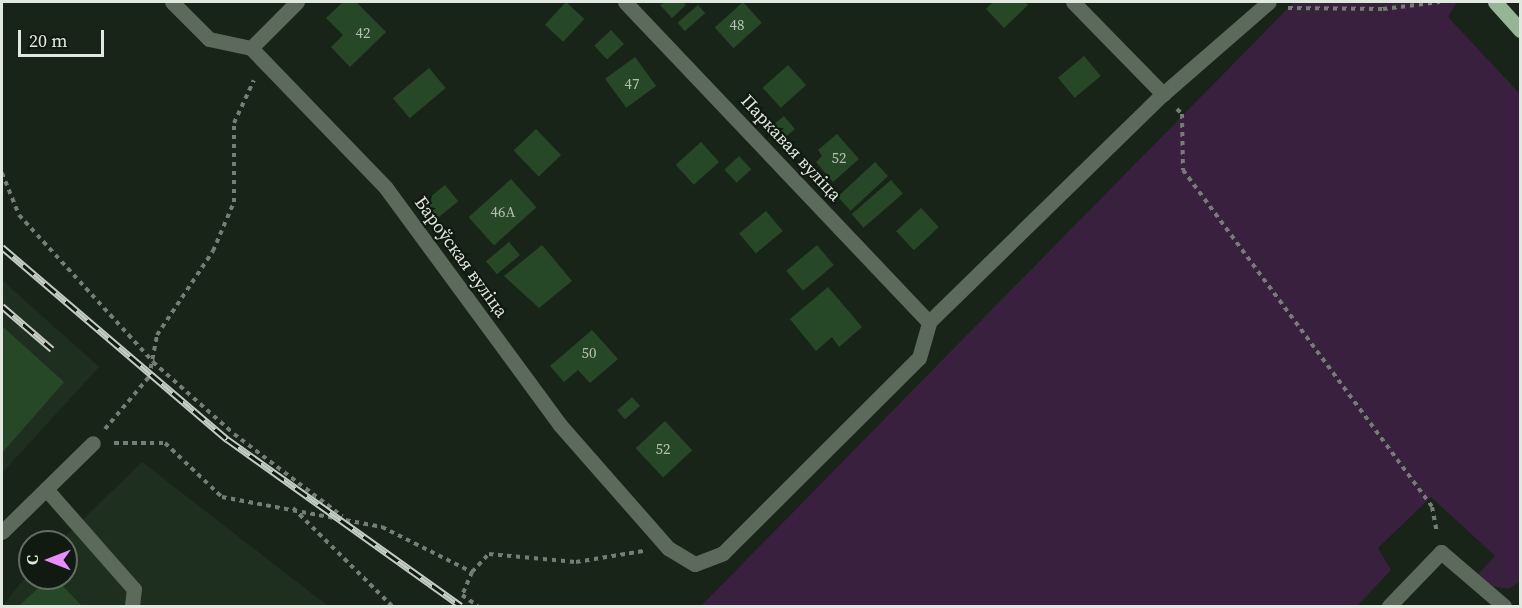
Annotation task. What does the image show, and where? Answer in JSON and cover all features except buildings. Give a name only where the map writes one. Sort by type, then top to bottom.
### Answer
[{"type":"main road","points":[[1495,2],[1521,30]]},
{"type":"street","points":[[172,2],[209,39],[251,48],[297,2]]},
{"type":"street","name":"Паркавая вуліца","points":[[625,2],[928,322]]},
{"type":"street","points":[[1073,2],[1163,94]]},
{"type":"street","points":[[928,322],[1163,94],[1266,4]]},
{"type":"street","name":"Бароўская вуліца","points":[[251,48],[386,188],[560,425],[668,548],[695,564],[723,553],[920,358],[928,322]]},
{"type":"street","points":[[2,532],[93,443]]},
{"type":"street","points":[[46,489],[134,589],[132,606]]},
{"type":"street","points":[[1389,606],[1441,552],[1504,606]]},
{"type":"path","points":[[1266,4],[1383,9],[1440,2]]},
{"type":"path","points":[[93,443],[149,377],[157,335],[213,251],[234,202],[234,123],[263,60]]},
{"type":"path","points":[[1163,94],[1182,114],[1183,170],[1431,507],[1441,552]]},
{"type":"path","points":[[2,173],[20,215],[153,362],[234,434],[346,519]]},
{"type":"path","points":[[93,443],[165,443],[222,497],[292,508],[382,527],[472,572]]},
{"type":"path","points":[[292,508],[392,606]]},
{"type":"path","points":[[478,606],[462,595],[472,572],[489,554],[576,562],[668,548]]},
{"type":"shaded area","points":[[1294,2],[1457,2],[1448,17],[1520,94],[1520,582],[1508,589],[1483,584],[1478,574],[1495,556],[1431,497],[1378,548],[1391,570],[1357,606],[701,606]]},
{"type":"shaded area","points":[[2,280],[99,367],[2,473]]},
{"type":"shaded area","points":[[142,462],[328,606],[2,606],[18,587],[18,590],[78,590],[78,530],[72,530]]},
{"type":"railway","points":[[2,247],[227,439],[461,606]]},
{"type":"railway","points":[[2,306],[52,349]]}]
